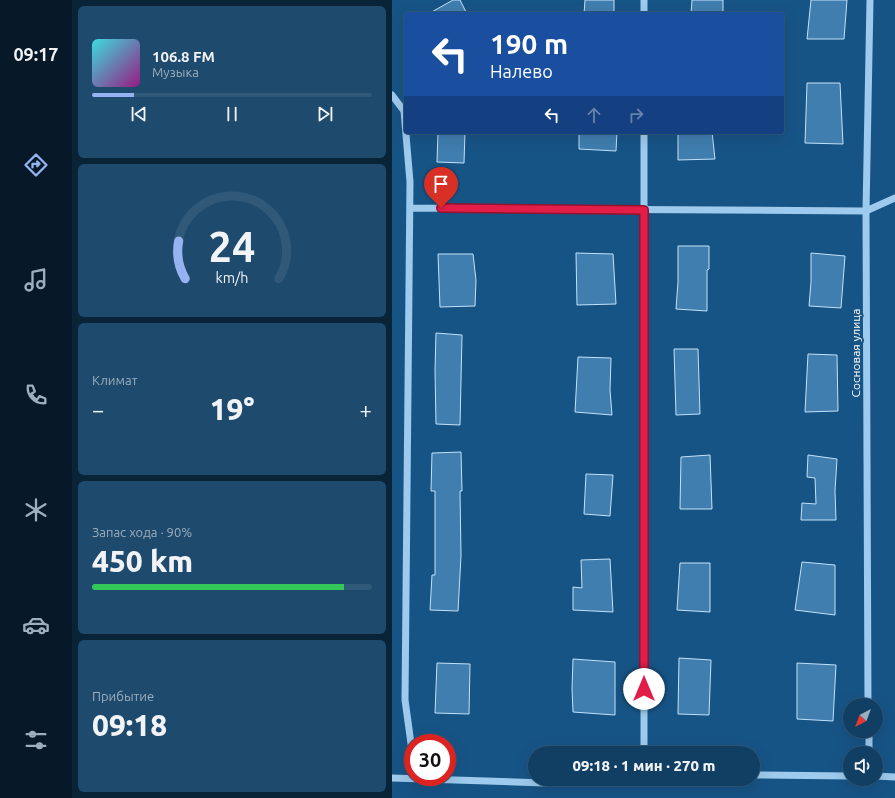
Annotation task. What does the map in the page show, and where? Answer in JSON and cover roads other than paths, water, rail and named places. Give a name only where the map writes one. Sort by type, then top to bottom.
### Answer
[{"type":"street","points":[[644,0],[644,12]]},
{"type":"street","name":"Сосновая улица","points":[[868,698],[866,211],[870,0]]},
{"type":"street","points":[[392,95],[404,111]]},
{"type":"street","points":[[406,134],[410,182],[410,208],[405,700],[410,734]]},
{"type":"street","points":[[644,134],[644,746]]},
{"type":"street","points":[[410,208],[866,211],[895,198]]},
{"type":"street","points":[[760,775],[843,776]]},
{"type":"street","points":[[883,776],[895,777]]},
{"type":"street","points":[[392,778],[404,778]]},
{"type":"street","points":[[456,780],[528,782]]}]
